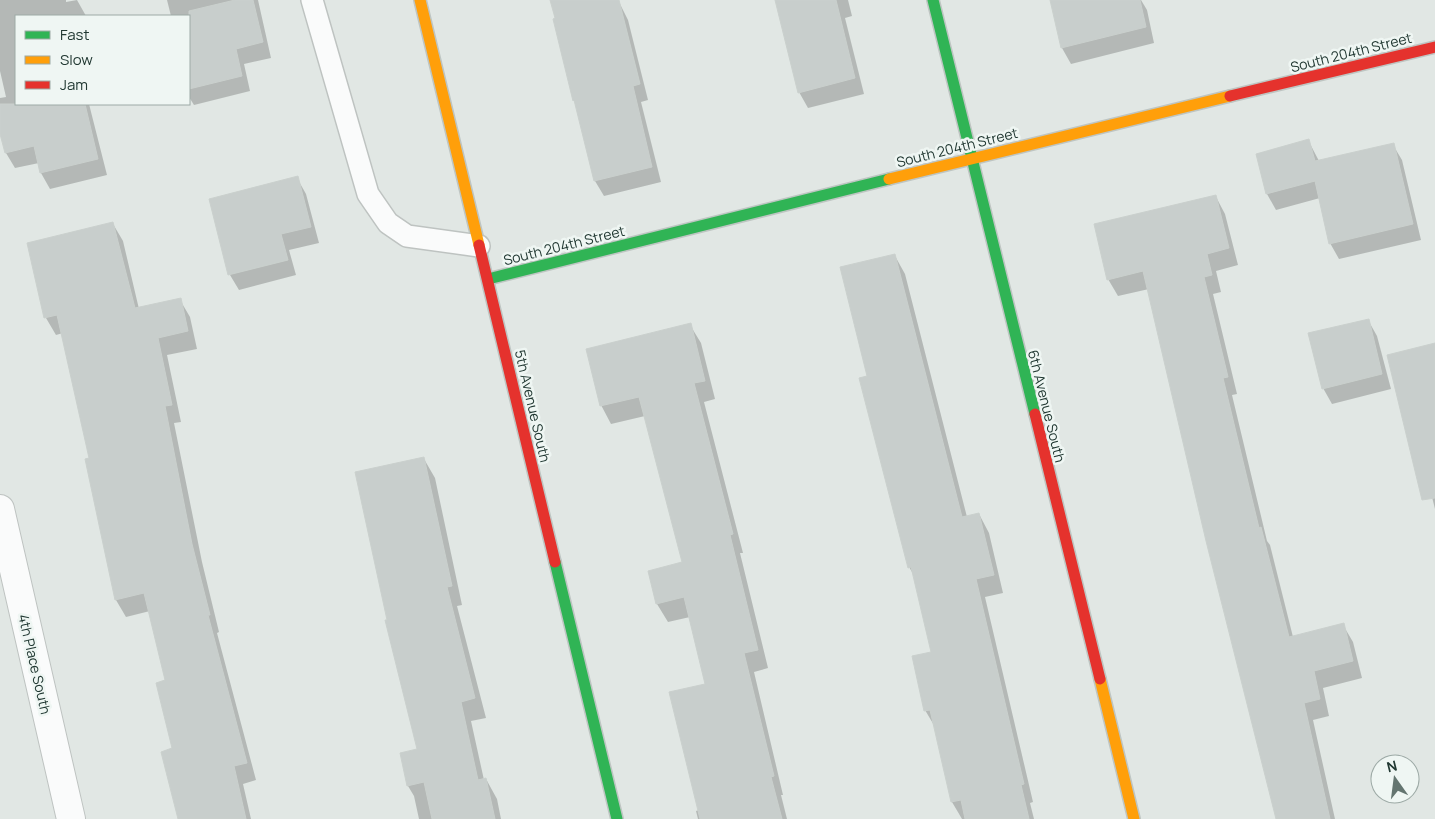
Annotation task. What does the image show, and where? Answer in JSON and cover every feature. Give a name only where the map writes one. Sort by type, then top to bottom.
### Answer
[{"type":"street","name":"5th Avenue South","points":[[420,0],[617,819]]},
{"type":"street","name":"6th Avenue South","points":[[933,0],[1134,819]]},
{"type":"street","name":"South 204th Street","points":[[488,279],[971,159],[1435,47]]},
{"type":"street","name":"4th Place South","points":[[0,508],[71,819]]},
{"type":"lane","points":[[312,0],[368,194],[388,223],[407,236],[479,246]]},
{"type":"building","points":[[235,0],[253,0],[263,42],[236,49],[242,76],[190,89],[189,11]]},
{"type":"building","points":[[550,0],[619,0],[640,84],[633,86],[652,167],[594,181],[553,19],[555,18]]},
{"type":"building","points":[[775,0],[836,0],[855,78],[798,93]]},
{"type":"building","points":[[1050,0],[1140,0],[1146,27],[1061,48]]},
{"type":"building","points":[[0,104],[85,105],[98,159],[40,173],[34,146],[5,153],[0,134]]},
{"type":"building","points":[[1309,139],[1315,161],[1394,143],[1413,224],[1329,244],[1315,181],[1266,194],[1256,154]]},
{"type":"building","points":[[298,176],[311,227],[281,234],[288,260],[228,275],[209,199]]},
{"type":"building","points":[[1216,195],[1229,248],[1207,254],[1212,275],[1204,277],[1228,377],[1223,378],[1259,528],[1261,527],[1289,637],[1344,623],[1353,661],[1314,671],[1320,699],[1304,703],[1330,819],[1276,819],[1206,541],[1143,271],[1107,280],[1094,224]]},
{"type":"building","points":[[113,222],[135,308],[181,298],[188,331],[158,338],[172,405],[165,406],[192,544],[210,615],[208,615],[247,763],[234,766],[246,819],[178,819],[161,752],[172,748],[156,683],[165,680],[144,593],[115,600],[85,459],[89,458],[57,315],[44,318],[27,243]]},
{"type":"building","points":[[895,254],[962,517],[979,513],[994,575],[976,579],[1024,784],[1021,785],[1029,819],[965,819],[961,800],[951,802],[930,710],[924,711],[912,656],[931,652],[911,567],[908,568],[859,378],[867,376],[840,267]]},
{"type":"building","points":[[1369,319],[1382,374],[1322,389],[1308,333]]},
{"type":"building","points":[[691,323],[705,381],[694,383],[733,534],[730,535],[758,650],[744,653],[774,776],[771,777],[782,819],[700,819],[669,692],[705,684],[684,597],[656,604],[648,571],[682,562],[639,397],[600,406],[586,349]]},
{"type":"building","points":[[1435,343],[1435,498],[1422,500],[1387,355]]},
{"type":"building","points":[[424,457],[452,586],[447,587],[475,698],[461,702],[478,780],[486,778],[495,819],[432,819],[424,782],[407,786],[400,753],[417,749],[385,620],[387,620],[355,472]]},
{"type":"traffic: fast","points":[[933,0],[1035,414]]},
{"type":"traffic: fast","points":[[488,279],[889,179]]},
{"type":"traffic: fast","points":[[555,562],[617,819]]},
{"type":"traffic: slow","points":[[420,0],[479,245]]},
{"type":"traffic: slow","points":[[889,179],[1230,96]]},
{"type":"traffic: slow","points":[[1100,679],[1134,819]]},
{"type":"traffic: jam","points":[[1230,96],[1435,47]]},
{"type":"traffic: jam","points":[[479,245],[555,562]]},
{"type":"traffic: jam","points":[[1035,414],[1100,679]]}]
